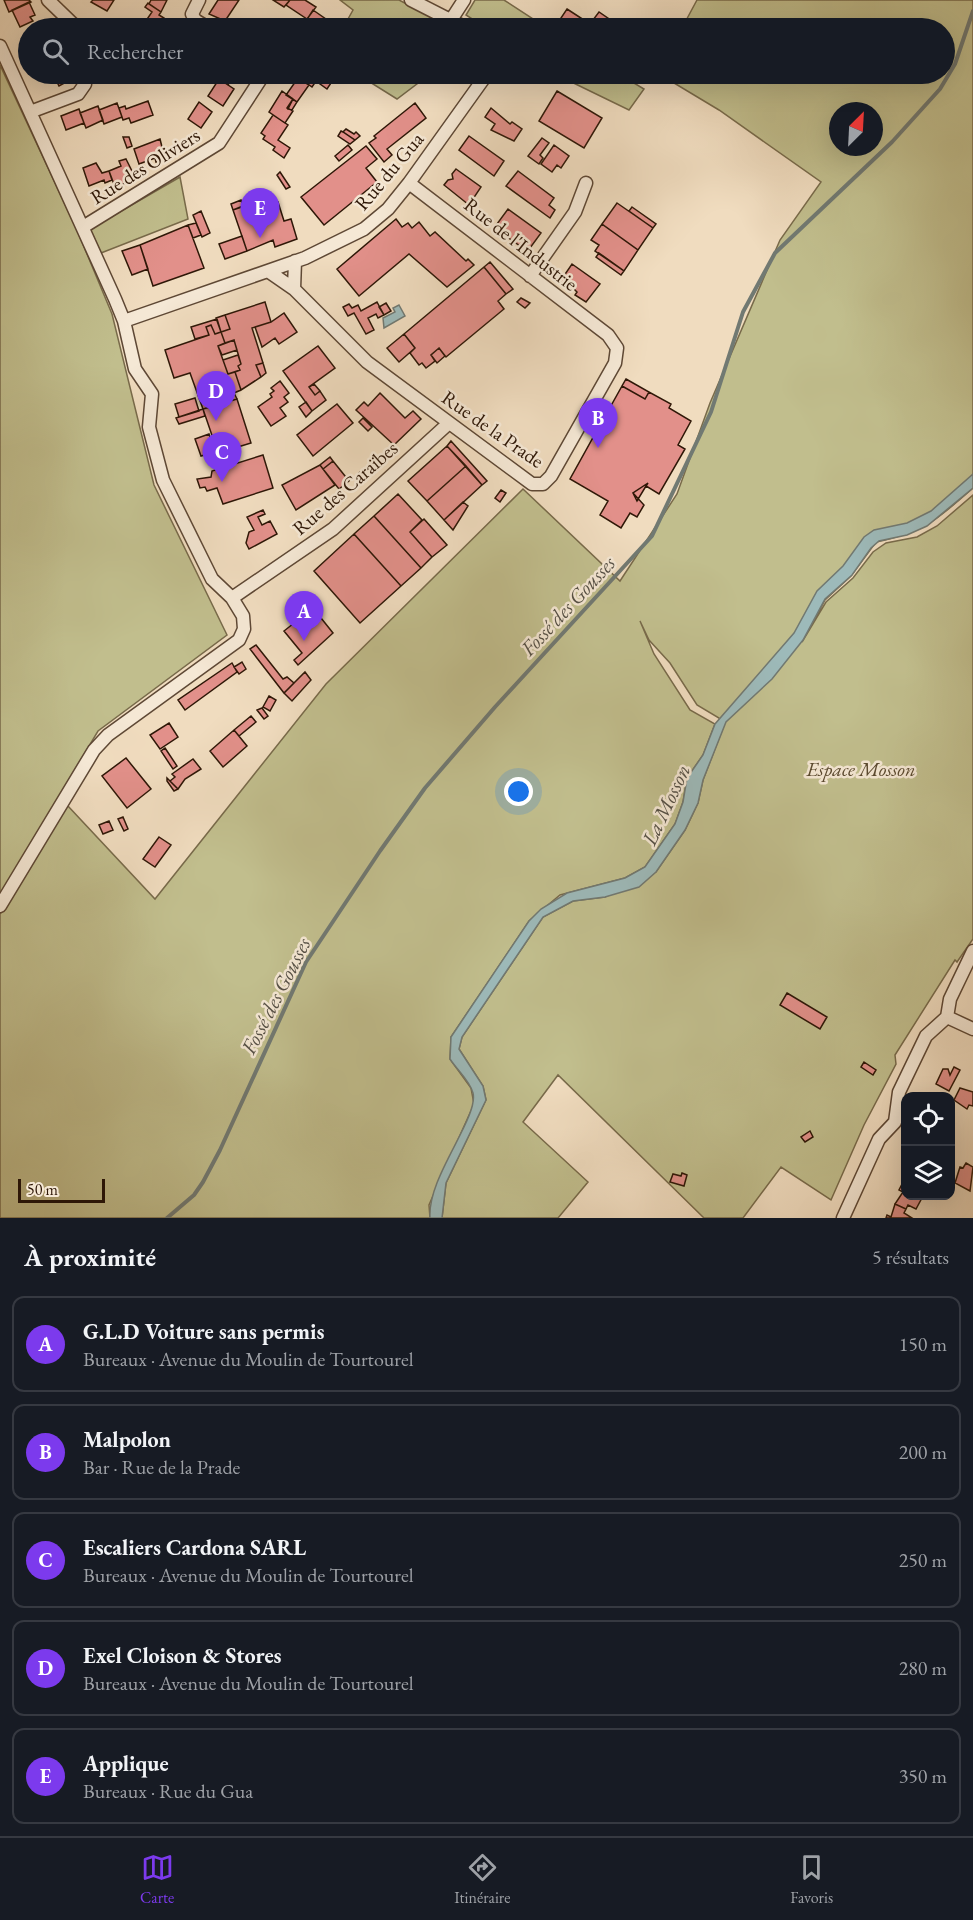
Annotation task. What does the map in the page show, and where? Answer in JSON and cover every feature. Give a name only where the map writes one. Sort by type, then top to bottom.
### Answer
[{"type":"street","points":[[48,0],[67,18]]},
{"type":"street","points":[[195,18],[192,14],[199,0]]},
{"type":"street","points":[[411,0],[447,18]]},
{"type":"street","points":[[452,18],[464,0]]},
{"type":"street","points":[[0,46],[124,321],[135,369],[152,394],[148,427],[163,480],[212,579],[232,598],[243,616],[244,629],[239,640],[108,735],[94,750],[0,906]]},
{"type":"street","points":[[30,112],[78,94],[86,84]]},
{"type":"street","name":"Rue des Oliviers","points":[[82,227],[219,143],[257,84]]},
{"type":"street","name":"Rue du Gua","points":[[124,321],[295,261],[341,242],[364,229],[388,209],[410,183],[480,84]]},
{"type":"street","name":"Rue de l'Industrie","points":[[410,183],[608,336]]},
{"type":"street","points":[[530,276],[575,212],[585,183]]},
{"type":"street","points":[[294,289],[295,261]]},
{"type":"street","name":"Rue de la Prade","points":[[268,271],[294,289],[367,362],[532,483],[543,484],[551,476],[615,363],[617,348],[608,336]]},
{"type":"street","name":"Rue des Caraïbes","points":[[232,598],[325,536],[449,423]]},
{"type":"street","points":[[843,1218],[879,1138],[900,1125],[899,1092],[926,1036],[947,1017],[950,999],[973,951]]},
{"type":"street","points":[[947,1017],[973,1029]]},
{"type":"green space","points":[[340,0],[399,0],[434,18],[349,18],[353,10]]},
{"type":"green space","points":[[475,0],[504,0],[532,18],[471,18],[466,15]]},
{"type":"green space","name":"Espace Mosson","points":[[697,0],[973,0],[973,488],[929,523],[906,534],[876,542],[851,576],[825,600],[802,642],[826,602],[853,578],[873,552],[886,543],[917,537],[937,526],[973,495],[973,939],[957,962],[955,960],[895,1055],[896,1064],[864,1125],[831,1200],[781,1167],[743,1218],[704,1218],[558,1075],[523,1122],[588,1182],[558,1218],[442,1218],[446,1183],[486,1100],[483,1086],[459,1049],[462,1037],[543,917],[573,901],[605,897],[656,872],[685,830],[698,803],[703,780],[723,728],[719,718],[697,705],[670,663],[649,640],[640,621],[654,654],[690,710],[715,724],[703,755],[687,778],[683,802],[675,824],[645,867],[625,878],[560,895],[529,921],[451,1037],[450,1059],[471,1088],[474,1104],[429,1205],[430,1218],[0,1218],[0,914],[67,805],[155,899],[326,684],[523,489],[620,581],[677,494],[710,403],[780,240],[821,182],[719,110],[676,84],[955,84],[955,18],[687,18]]},
{"type":"green space","points":[[0,65],[77,230],[112,314],[154,485],[227,635],[98,731],[0,895]]},
{"type":"green space","points":[[373,84],[417,84],[397,99]]},
{"type":"green space","points":[[576,84],[636,84],[644,89],[629,110]]},
{"type":"green space","points":[[180,177],[188,219],[101,253],[90,229]]},
{"type":"water","points":[[399,305],[405,316],[384,328],[383,318],[395,312],[393,308]]},
{"type":"water","points":[[973,474],[973,488],[927,526],[907,535],[879,541],[871,548],[852,575],[825,599],[803,640],[772,679],[726,722],[703,780],[698,803],[685,830],[656,872],[639,887],[605,897],[573,901],[543,917],[462,1037],[459,1049],[483,1086],[486,1100],[446,1183],[442,1218],[430,1218],[431,1202],[436,1185],[473,1104],[471,1089],[450,1059],[451,1037],[529,921],[541,909],[567,893],[625,878],[645,867],[675,824],[683,802],[687,778],[703,755],[715,724],[794,633],[817,591],[843,566],[864,537],[874,530],[907,523],[931,511]]},
{"type":"building","points":[[4,0],[29,0],[31,2],[9,12]]},
{"type":"building","points":[[93,0],[114,0],[107,11],[91,2]]},
{"type":"building","points":[[151,0],[167,0],[161,12],[149,4]]},
{"type":"building","points":[[218,0],[239,0],[227,18],[218,18],[209,14]]},
{"type":"building","points":[[273,0],[290,0],[284,7]]},
{"type":"building","points":[[290,0],[305,0],[316,7],[306,18],[286,5]]},
{"type":"building","points":[[29,2],[35,15],[31,18],[18,18],[18,23],[12,10]]},
{"type":"building","points":[[148,3],[161,12],[159,15],[164,18],[148,18],[152,12],[145,7]]},
{"type":"building","points":[[567,9],[581,18],[561,18]]},
{"type":"building","points":[[313,10],[324,18],[308,18]]},
{"type":"building","points":[[599,12],[608,18],[594,18]]},
{"type":"building","points":[[216,84],[226,84],[234,89],[223,106],[208,96]]},
{"type":"building","points":[[294,84],[309,85],[297,102],[286,95]]},
{"type":"building","points":[[320,84],[330,84],[327,89]]},
{"type":"building","points":[[282,91],[293,99],[287,108],[293,111],[285,123],[269,112]]},
{"type":"building","points":[[557,91],[602,118],[584,148],[539,121]]},
{"type":"building","points":[[293,99],[297,102],[292,110],[288,109]]},
{"type":"building","points":[[148,101],[153,115],[131,123],[129,118],[123,120],[119,108],[125,106],[126,109]]},
{"type":"building","points":[[199,102],[212,112],[201,128],[188,119]]},
{"type":"building","points":[[117,103],[122,117],[104,124],[99,110]]},
{"type":"building","points":[[415,103],[426,118],[387,149],[392,155],[384,162],[369,143],[376,138],[374,136]]},
{"type":"building","points":[[98,106],[103,120],[86,128],[80,113]]},
{"type":"building","points":[[491,108],[510,124],[512,122],[522,129],[514,141],[491,130],[495,124],[485,117]]},
{"type":"building","points":[[79,109],[84,123],[66,130],[61,116]]},
{"type":"building","points":[[273,115],[288,125],[278,140],[290,148],[284,158],[273,150],[275,147],[263,139],[265,136],[261,133]]},
{"type":"building","points":[[346,129],[360,136],[355,140],[343,132]]},
{"type":"building","points":[[341,131],[355,140],[350,144],[338,136]]},
{"type":"building","points":[[469,136],[504,161],[494,176],[459,150]]},
{"type":"building","points":[[123,137],[129,137],[132,146],[127,148]]},
{"type":"building","points":[[542,138],[549,143],[540,155],[543,158],[539,164],[528,156]]},
{"type":"building","points":[[160,139],[165,159],[156,162],[155,158],[139,164],[134,149]]},
{"type":"building","points":[[348,145],[352,150],[339,161],[335,156]]},
{"type":"building","points":[[554,145],[569,156],[561,168],[557,165],[552,172],[541,164]]},
{"type":"building","points":[[366,146],[377,159],[366,168],[377,182],[324,225],[301,197]]},
{"type":"building","points":[[126,159],[136,179],[115,187],[109,171],[121,166],[119,161]]},
{"type":"building","points":[[96,163],[102,173],[109,171],[112,180],[105,183],[104,180],[89,186],[83,168]]},
{"type":"building","points":[[456,169],[481,187],[469,205],[444,185],[448,180],[453,179],[452,174]]},
{"type":"building","points":[[518,171],[554,198],[549,205],[555,210],[550,218],[506,186]]},
{"type":"building","points":[[280,172],[290,187],[286,189],[277,175]]},
{"type":"building","points":[[241,200],[243,206],[233,210],[231,204]]},
{"type":"building","points":[[278,202],[284,221],[291,219],[297,239],[275,247],[273,240],[247,251],[233,210],[253,203],[255,209]]},
{"type":"building","points":[[617,203],[653,228],[638,250],[602,224]]},
{"type":"building","points":[[632,207],[656,224],[653,228],[629,211]]},
{"type":"building","points":[[508,209],[541,233],[530,248],[523,248],[494,228]]},
{"type":"building","points":[[201,211],[210,233],[202,237],[193,215]]},
{"type":"building","points":[[396,219],[402,227],[408,223],[412,228],[419,222],[430,236],[435,232],[466,261],[468,259],[474,265],[447,287],[409,254],[359,296],[337,269]]},
{"type":"building","points":[[196,223],[201,235],[193,238],[188,225]]},
{"type":"building","points":[[602,224],[638,250],[624,271],[595,251],[599,245],[591,240]]},
{"type":"building","points":[[188,225],[204,268],[153,286],[140,245]]},
{"type":"building","points":[[242,236],[247,251],[225,259],[219,244]]},
{"type":"building","points":[[140,245],[148,269],[132,275],[122,251]]},
{"type":"building","points":[[599,253],[624,271],[621,275],[596,257]]},
{"type":"building","points":[[490,262],[513,289],[506,294],[484,267]]},
{"type":"building","points":[[572,264],[600,284],[586,302],[575,295],[577,292],[572,287],[570,290],[559,283]]},
{"type":"building","points":[[484,267],[506,294],[498,301],[504,309],[446,357],[439,348],[431,355],[435,361],[426,368],[422,363],[419,365],[410,353],[415,348],[404,334]]},
{"type":"building","points":[[521,298],[530,303],[525,308],[517,302]]},
{"type":"building","points":[[265,302],[271,322],[252,328],[263,363],[256,365],[261,377],[241,390],[235,372],[240,370],[238,366],[241,364],[234,340],[225,343],[221,332],[230,329],[225,315]]},
{"type":"building","points":[[377,302],[384,315],[378,318],[376,314],[368,318],[374,330],[366,334],[354,313],[348,316],[343,307],[349,304],[352,308],[358,305],[361,311]]},
{"type":"building","points":[[386,303],[391,311],[384,315],[379,307]]},
{"type":"building","points":[[284,313],[297,332],[279,344],[275,338],[262,347],[255,327],[271,322]]},
{"type":"building","points":[[225,315],[230,329],[221,332],[216,318]]},
{"type":"building","points":[[217,319],[221,332],[215,334],[211,325],[206,327],[209,335],[195,339],[191,327]]},
{"type":"building","points":[[211,325],[215,334],[221,332],[225,343],[218,346],[228,374],[235,372],[241,390],[234,393],[237,399],[203,409],[190,373],[174,378],[165,350],[209,335],[206,327]]},
{"type":"building","points":[[404,334],[415,348],[399,362],[387,348]]},
{"type":"building","points":[[234,340],[237,350],[222,355],[218,346]]},
{"type":"building","points":[[318,346],[335,368],[309,387],[315,395],[320,391],[326,400],[312,411],[283,371]]},
{"type":"building","points":[[439,348],[445,356],[437,363],[431,355]]},
{"type":"building","points":[[238,355],[240,370],[228,374],[223,360]]},
{"type":"building","points":[[263,363],[266,373],[261,377],[256,365]]},
{"type":"building","points":[[626,379],[649,392],[645,399],[622,386]]},
{"type":"building","points":[[280,381],[289,393],[284,397],[288,402],[280,408],[286,416],[271,426],[258,407],[272,397],[270,394],[274,391],[271,388]]},
{"type":"building","points":[[314,384],[320,391],[315,395],[309,387]]},
{"type":"building","points":[[622,386],[645,399],[649,392],[671,404],[669,408],[691,421],[678,445],[685,449],[659,494],[646,486],[648,483],[633,493],[644,505],[637,517],[630,513],[621,528],[600,515],[608,501],[570,479],[596,432],[592,430],[594,427],[598,429]]},
{"type":"building","points":[[380,393],[405,418],[413,411],[421,419],[394,445],[356,410],[364,402],[368,406]]},
{"type":"building","points":[[195,398],[199,411],[179,417],[175,404]]},
{"type":"building","points":[[237,399],[251,443],[218,453],[203,409]]},
{"type":"building","points":[[306,402],[312,411],[306,417],[299,407]]},
{"type":"building","points":[[337,404],[353,423],[313,456],[297,435]]},
{"type":"building","points":[[203,409],[205,416],[179,424],[176,418]]},
{"type":"building","points":[[363,418],[372,427],[368,431],[359,422]]},
{"type":"building","points":[[209,434],[215,452],[201,456],[195,439]]},
{"type":"building","points":[[451,441],[487,481],[482,485],[447,446]]},
{"type":"building","points":[[447,446],[466,466],[427,501],[408,481]]},
{"type":"building","points":[[263,455],[273,488],[223,504],[217,488],[207,491],[205,487],[200,488],[197,479],[211,477],[212,471]]},
{"type":"building","points":[[330,457],[333,461],[323,469],[320,465]]},
{"type":"building","points":[[333,461],[349,481],[339,489],[323,469]]},
{"type":"building","points":[[320,465],[335,485],[296,510],[282,485]]},
{"type":"building","points":[[466,466],[482,485],[444,520],[427,501]]},
{"type":"building","points":[[361,471],[367,479],[362,484],[356,476]]},
{"type":"building","points":[[648,483],[646,486],[637,501],[633,493]]},
{"type":"building","points":[[501,490],[506,493],[500,502],[495,498]]},
{"type":"building","points":[[398,494],[422,520],[410,532],[432,557],[421,568],[374,516]]},
{"type":"building","points":[[463,502],[468,506],[453,530],[444,520]]},
{"type":"building","points":[[263,510],[265,514],[258,517],[262,525],[270,521],[277,534],[249,549],[246,543],[249,532],[254,530],[247,517]]},
{"type":"building","points":[[374,516],[421,568],[401,586],[354,534]]},
{"type":"building","points":[[424,519],[447,545],[432,557],[410,532]]},
{"type":"building","points":[[354,534],[401,586],[360,623],[314,571]]},
{"type":"building","points":[[313,608],[333,633],[298,665],[294,660],[302,653],[284,631]]},
{"type":"building","points":[[256,645],[283,679],[287,677],[294,683],[284,693],[250,649]]},
{"type":"building","points":[[242,662],[246,669],[239,674],[234,667]]},
{"type":"building","points":[[232,663],[237,672],[185,710],[178,700]]},
{"type":"building","points":[[305,672],[311,680],[292,701],[284,693]]},
{"type":"building","points":[[269,696],[276,700],[270,711],[263,707]]},
{"type":"building","points":[[262,708],[268,716],[264,719],[257,710]]},
{"type":"building","points":[[251,716],[256,722],[239,736],[234,730]]},
{"type":"building","points":[[169,723],[178,737],[160,749],[150,735]]},
{"type":"building","points":[[234,730],[247,746],[223,767],[210,751]]},
{"type":"building","points":[[165,748],[177,766],[173,769],[161,751]]},
{"type":"building","points":[[126,758],[151,789],[127,808],[102,776]]},
{"type":"building","points":[[193,759],[201,769],[185,779],[178,789],[170,781],[175,777],[172,774]]},
{"type":"building","points":[[167,778],[178,789],[174,791]]},
{"type":"building","points":[[123,817],[128,829],[124,831],[118,819]]},
{"type":"building","points":[[109,821],[113,830],[103,834],[99,825]]},
{"type":"building","points":[[159,837],[171,845],[155,867],[143,859]]},
{"type":"building","points":[[787,993],[827,1017],[820,1029],[780,1005]]},
{"type":"building","points":[[864,1062],[876,1070],[873,1075],[861,1067]]},
{"type":"building","points":[[954,1067],[960,1070],[949,1091],[936,1084],[943,1069],[948,1069],[950,1075]]},
{"type":"building","points":[[960,1088],[973,1092],[973,1106],[969,1105],[967,1109],[955,1101]]},
{"type":"building","points":[[810,1131],[813,1137],[805,1142],[801,1137]]},
{"type":"building","points":[[966,1163],[973,1167],[970,1191],[955,1183],[960,1167],[963,1168]]},
{"type":"building","points":[[682,1173],[687,1175],[684,1186],[670,1182],[673,1174],[681,1176]]},
{"type":"building","points":[[901,1195],[901,1200],[921,1200],[916,1209],[908,1205],[906,1209],[895,1204]]},
{"type":"building","points":[[895,1204],[906,1209],[904,1213],[912,1218],[886,1218],[887,1215],[891,1217]]},
{"type":"waterway","name":"Fossé des Gousses","points":[[955,64],[973,11]]},
{"type":"waterway","name":"Fossé des Gousses","points":[[167,1218],[194,1195],[203,1182],[220,1150],[306,962],[380,851],[425,788],[495,707],[652,536],[711,412],[743,312],[775,253],[892,142],[943,84]]},
{"type":"place","name":"Applique","points":[[260,238]]},
{"type":"place","name":"Exel Cloison & Stores","points":[[216,421]]},
{"type":"place","name":"Malpolon","points":[[598,448]]},
{"type":"place","name":"Escaliers Cardona SARL","points":[[222,482]]},
{"type":"place","name":"G.L.D Voiture sans permis","points":[[304,641]]},
{"type":"water label","name":"La Mosson","points":[[666,805]]}]
